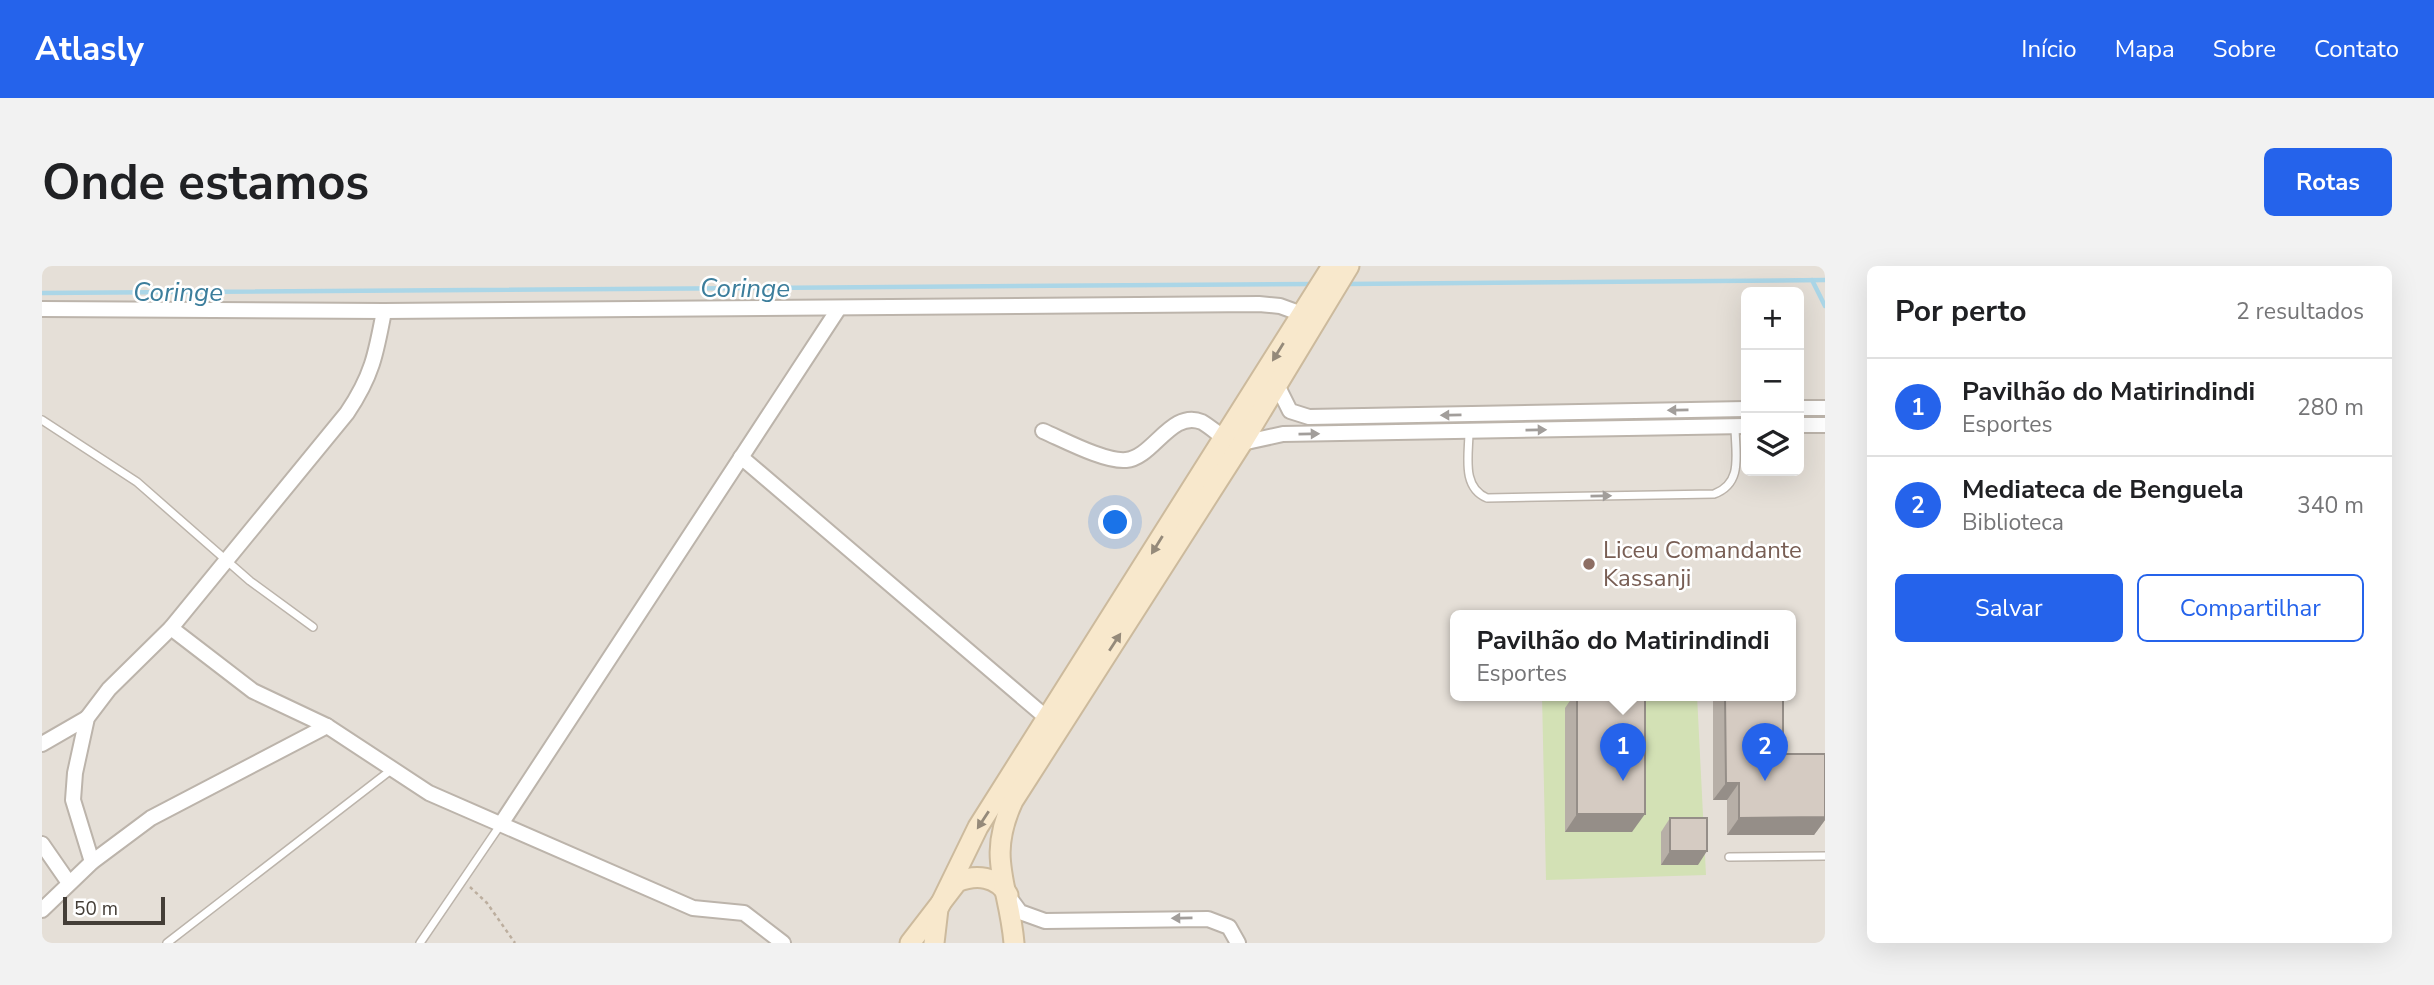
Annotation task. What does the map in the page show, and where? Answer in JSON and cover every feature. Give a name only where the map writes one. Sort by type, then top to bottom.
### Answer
[{"type":"street","points":[[934,943],[938,909],[978,827],[1233,440],[1277,385],[1322,296],[1343,267]]},
{"type":"street","points":[[1014,943],[1009,896],[998,851],[1002,823],[1233,440],[1302,314],[1322,296]]},
{"type":"street","points":[[42,309],[384,311],[1259,304],[1280,306],[1302,314]]},
{"type":"street","points":[[501,824],[839,308]]},
{"type":"street","points":[[92,862],[73,800],[80,740],[87,718],[109,689],[171,628],[347,413],[366,385],[374,362],[384,311]]},
{"type":"street","points":[[1277,385],[1290,411],[1309,417],[1741,409]]},
{"type":"street","points":[[1804,408],[1825,408]]},
{"type":"street","points":[[1043,431],[1117,460],[1139,456],[1167,431],[1190,421],[1200,421],[1233,440],[1283,434],[1741,426]]},
{"type":"street","points":[[1804,425],[1825,425]]},
{"type":"street","points":[[741,457],[1048,719]]},
{"type":"street","points":[[171,628],[253,691],[327,726],[429,793],[693,908],[744,913],[783,943]]},
{"type":"street","points":[[42,744],[87,718]]},
{"type":"street","points":[[42,909],[92,862],[151,818],[327,726]]},
{"type":"street","points":[[42,844],[69,883]]},
{"type":"street","points":[[909,943],[951,887],[964,879],[985,877],[999,884],[1020,912],[1045,921],[1208,919],[1229,927],[1238,943]]},
{"type":"lane","points":[[42,420],[137,482],[226,561],[313,627]]},
{"type":"lane","points":[[1469,431],[1469,480],[1472,489],[1487,498],[1514,498],[1714,494],[1725,490],[1736,475],[1741,426]]},
{"type":"lane","points":[[167,943],[391,770]]},
{"type":"lane","points":[[420,943],[501,824]]},
{"type":"lane","points":[[1729,857],[1825,856]]},
{"type":"path","points":[[463,880],[487,903],[514,943]]},
{"type":"shaded area","points":[[42,266],[1825,266],[1825,943],[42,943]]},
{"type":"green space","points":[[1542,701],[1697,701],[1706,875],[1546,880]]},
{"type":"building","points":[[1577,701],[1645,701],[1645,814],[1577,814]]},
{"type":"building","points":[[1725,701],[1783,701],[1783,754],[1825,754],[1825,817],[1739,818],[1739,783],[1726,783]]},
{"type":"building","points":[[1670,818],[1707,818],[1707,851],[1670,851]]},
{"type":"waterway","points":[[1812,280],[1825,306]]},
{"type":"waterway","name":"Coringe","points":[[1346,284],[1825,280]]},
{"type":"waterway","name":"Coringe","points":[[42,293],[1313,284]]},
{"type":"place","name":"Liceu Comandante Kassanji","points":[[1589,564]]},
{"type":"place","name":"Pavilhão do Matirindindi","points":[[1623,781]]},
{"type":"place","name":"Mediateca de Benguela","points":[[1765,781]]}]
